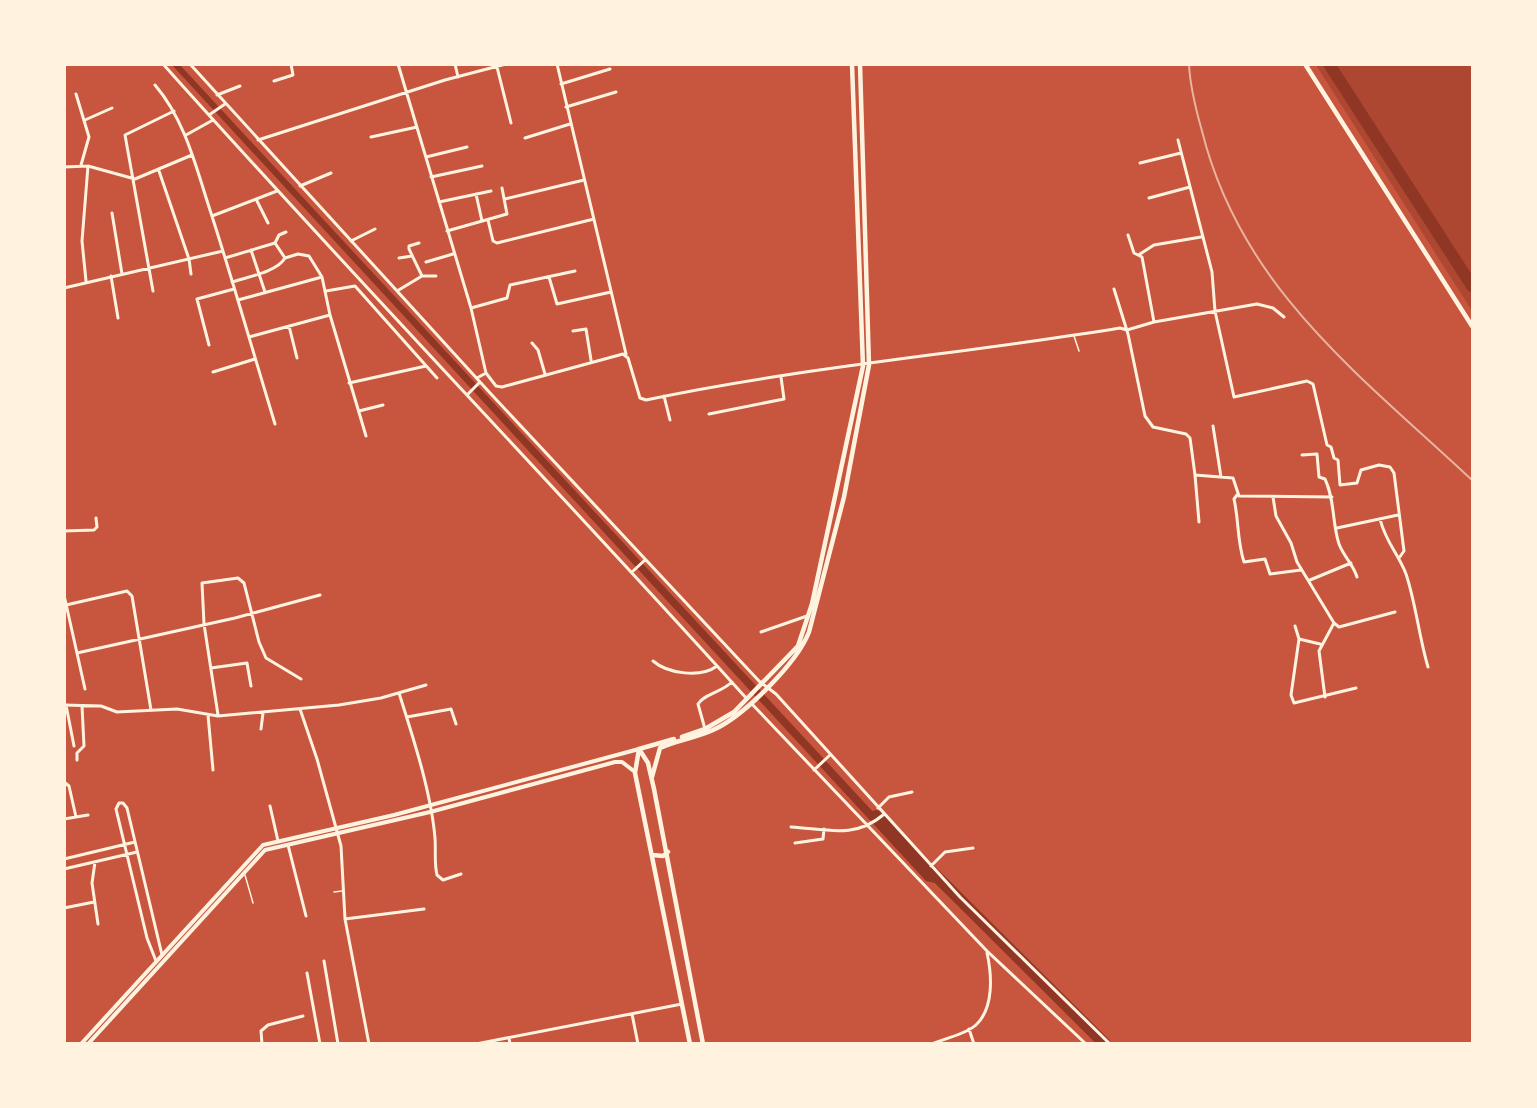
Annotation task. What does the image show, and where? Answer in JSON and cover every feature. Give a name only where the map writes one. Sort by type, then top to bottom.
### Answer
[{"type":"main road","points":[[764,685],[798,646],[809,616],[862,366],[852,64]]},
{"type":"main road","points":[[652,777],[660,748],[712,731],[797,656],[810,632],[844,498],[869,365],[860,64]]},
{"type":"main road","points":[[1305,64],[1473,326]]},
{"type":"main road","points":[[639,749],[705,729],[728,716],[750,699]]},
{"type":"main road","points":[[639,749],[648,763],[652,777],[703,1044]]},
{"type":"main road","points":[[639,749],[635,773],[690,1044]]},
{"type":"main road","points":[[653,855],[663,856],[668,852]]},
{"type":"street","points":[[163,64],[276,191],[469,393],[814,770],[987,951],[1086,1044]]},
{"type":"street","points":[[190,64],[224,105],[397,291],[478,382],[644,561],[830,755],[878,808],[882,816],[998,936],[1110,1044]]},
{"type":"street","points":[[274,81],[293,75],[291,64]]},
{"type":"street","points":[[398,64],[471,308],[486,373],[496,386],[502,387],[591,360],[626,354]]},
{"type":"street","points":[[455,64],[458,77]]},
{"type":"street","points":[[257,140],[406,92],[506,64]]},
{"type":"street","points":[[557,64],[626,354],[640,398],[1120,328],[1127,330],[1154,322],[1215,311],[1266,305],[1284,317]]},
{"type":"street","points":[[496,68],[511,123]]},
{"type":"street","points":[[561,84],[610,69]]},
{"type":"street","points":[[155,85],[174,111],[185,135],[275,424]]},
{"type":"street","points":[[217,95],[240,86]]},
{"type":"street","points":[[566,107],[616,92]]},
{"type":"street","points":[[76,94],[89,137],[81,165]]},
{"type":"street","points":[[209,116],[224,105]]},
{"type":"street","points":[[85,120],[111,108]]},
{"type":"street","points":[[153,291],[125,135],[174,111]]},
{"type":"street","points":[[185,135],[213,120]]},
{"type":"street","points":[[525,138],[570,124]]},
{"type":"street","points":[[371,137],[417,127]]},
{"type":"street","points":[[1178,140],[1200,237],[1212,272],[1215,311],[1234,397],[1310,382],[1323,435],[1327,445],[1331,447],[1334,458],[1338,460],[1340,485],[1359,482],[1361,470],[1379,465],[1390,467],[1394,473],[1404,551],[1399,558]]},
{"type":"street","points":[[426,157],[467,147]]},
{"type":"street","points":[[1140,163],[1180,153]]},
{"type":"street","points":[[64,167],[88,166],[131,178],[159,171],[192,155]]},
{"type":"street","points":[[86,281],[82,224],[88,166]]},
{"type":"street","points":[[431,177],[482,166]]},
{"type":"street","points":[[159,171],[189,259],[191,274]]},
{"type":"street","points":[[300,186],[331,173]]},
{"type":"street","points":[[505,199],[584,180]]},
{"type":"street","points":[[1149,198],[1190,187]]},
{"type":"street","points":[[447,231],[508,213],[502,188]]},
{"type":"street","points":[[212,216],[257,201],[276,191]]},
{"type":"street","points":[[439,202],[492,191]]},
{"type":"street","points":[[476,194],[482,221]]},
{"type":"street","points":[[257,201],[268,224]]},
{"type":"street","points":[[112,213],[122,274]]},
{"type":"street","points":[[488,220],[494,241],[497,243],[594,219]]},
{"type":"street","points":[[351,241],[375,229]]},
{"type":"street","points":[[225,258],[275,243],[279,236],[286,232]]},
{"type":"street","points":[[1128,235],[1134,253],[1140,254],[1154,245],[1200,237]]},
{"type":"street","points":[[275,243],[285,258]]},
{"type":"street","points":[[418,243],[409,246],[422,276]]},
{"type":"street","points":[[250,250],[265,292]]},
{"type":"street","points":[[64,288],[86,281],[223,252]]},
{"type":"street","points":[[232,282],[283,263],[285,258],[298,254],[309,256],[322,277],[330,315],[366,436]]},
{"type":"street","points":[[426,262],[453,254]]},
{"type":"street","points":[[1140,254],[1154,310],[1154,322]]},
{"type":"street","points":[[399,258],[412,256]]},
{"type":"street","points":[[471,308],[507,298],[510,285],[575,271]]},
{"type":"street","points":[[111,276],[118,318]]},
{"type":"street","points":[[397,291],[422,276],[436,276]]},
{"type":"street","points":[[238,300],[322,277]]},
{"type":"street","points":[[549,277],[556,304],[611,292]]},
{"type":"street","points":[[325,291],[355,286],[437,378]]},
{"type":"street","points":[[209,345],[197,299],[234,288]]},
{"type":"street","points":[[1114,290],[1127,330],[1144,416],[1153,427],[1186,434],[1190,438],[1198,522]]},
{"type":"street","points":[[249,337],[330,315]]},
{"type":"street","points":[[289,326],[297,358]]},
{"type":"street","points":[[573,331],[586,329],[591,360]]},
{"type":"street","points":[[532,343],[538,350],[545,374]]},
{"type":"street","points":[[213,372],[255,359]]},
{"type":"street","points":[[350,383],[426,366]]},
{"type":"street","points":[[469,393],[486,373]]},
{"type":"street","points":[[709,414],[784,399],[781,376]]},
{"type":"street","points":[[491,394],[496,386]]},
{"type":"street","points":[[664,396],[670,420]]},
{"type":"street","points":[[358,411],[383,405]]},
{"type":"street","points":[[1214,426],[1221,477]]},
{"type":"street","points":[[1302,455],[1317,454],[1319,477],[1325,479],[1332,497],[1344,555],[1351,562],[1357,577]]},
{"type":"street","points":[[1195,474],[1233,478],[1237,495],[1234,499],[1239,522],[1237,536],[1243,561],[1265,559],[1269,574],[1301,570]]},
{"type":"street","points":[[1237,495],[1332,497]]},
{"type":"street","points":[[1273,497],[1276,516],[1291,543],[1301,570],[1310,580],[1334,623],[1339,627],[1349,626],[1395,612]]},
{"type":"street","points":[[1337,528],[1398,515]]},
{"type":"street","points":[[64,531],[94,530],[97,527],[96,518]]},
{"type":"street","points":[[1380,519],[1389,547],[1399,558],[1406,576],[1428,667]]},
{"type":"street","points":[[633,571],[644,561]]},
{"type":"street","points":[[1310,580],[1351,562]]},
{"type":"street","points":[[218,716],[204,624],[202,583],[238,578],[244,583],[259,642],[266,658],[301,679]]},
{"type":"street","points":[[66,605],[128,591],[132,596],[137,639],[151,710]]},
{"type":"street","points":[[64,595],[85,689]]},
{"type":"street","points":[[77,653],[253,613],[320,595]]},
{"type":"street","points":[[761,632],[804,615],[809,616]]},
{"type":"street","points":[[1325,697],[1319,657],[1320,644],[1334,623]]},
{"type":"street","points":[[1295,626],[1299,639],[1292,700],[1298,703],[1356,688]]},
{"type":"street","points":[[1299,639],[1320,644]]},
{"type":"street","points":[[653,661],[662,669],[677,672],[710,671],[717,666]]},
{"type":"street","points":[[211,668],[247,663],[251,686]]},
{"type":"street","points":[[705,729],[698,704],[701,699],[725,689],[732,682]]},
{"type":"street","points":[[74,746],[65,705],[101,706],[117,712],[177,710],[218,716],[300,709],[399,693],[426,685]]},
{"type":"street","points":[[399,693],[430,812],[435,839],[434,865],[437,875],[443,880],[461,874]]},
{"type":"street","points":[[77,760],[77,753],[84,746],[82,706]]},
{"type":"street","points":[[300,709],[317,759],[341,846],[345,919],[369,1044]]},
{"type":"street","points":[[407,717],[451,709],[456,724]]},
{"type":"street","points":[[261,729],[263,713]]},
{"type":"street","points":[[208,715],[213,770]]},
{"type":"street","points":[[88,1044],[265,850],[639,749]]},
{"type":"street","points":[[814,770],[830,755]]},
{"type":"street","points":[[81,1044],[161,953],[263,845],[430,812],[615,762],[622,762],[635,773]]},
{"type":"street","points":[[64,782],[69,786],[76,817]]},
{"type":"street","points":[[878,808],[889,797],[912,792]]},
{"type":"street","points":[[159,965],[150,950],[124,845],[116,809],[119,803],[123,803],[127,808],[161,953],[165,958]]},
{"type":"street","points":[[270,806],[278,841]]},
{"type":"street","points":[[64,819],[88,814]]},
{"type":"street","points":[[791,827],[857,831],[868,827],[882,816]]},
{"type":"street","points":[[795,843],[823,838],[824,829]]},
{"type":"street","points":[[64,859],[135,842]]},
{"type":"street","points":[[287,843],[306,916]]},
{"type":"street","points":[[931,866],[945,852],[973,848]]},
{"type":"street","points":[[64,869],[137,852]]},
{"type":"street","points":[[95,862],[92,883],[98,924]]},
{"type":"street","points":[[64,908],[94,902]]},
{"type":"street","points":[[345,919],[424,909]]},
{"type":"street","points":[[150,950],[160,946]]},
{"type":"street","points":[[932,1044],[969,1029],[981,1017],[989,997],[991,968],[987,951]]},
{"type":"street","points":[[324,962],[338,1044]]},
{"type":"street","points":[[307,973],[320,1044]]},
{"type":"street","points":[[121,999],[125,1003]]},
{"type":"street","points":[[476,1044],[682,1004]]},
{"type":"street","points":[[632,1014],[638,1044]]},
{"type":"street","points":[[262,1044],[261,1031],[268,1025],[303,1016]]},
{"type":"street","points":[[969,1029],[974,1044]]},
{"type":"street","points":[[508,1038],[510,1044]]},
{"type":"lane","points":[[1073,336],[1079,351]]},
{"type":"lane","points":[[244,872],[253,903]]},
{"type":"lane","points":[[334,892],[343,891]]},
{"type":"shaded area","points":[[172,65],[180,65],[940,884],[926,881]]},
{"type":"shaded area","points":[[1316,65],[1472,65],[1472,311]]},
{"type":"waterway","points":[[1329,64],[1472,286]]},
{"type":"waterway","points":[[876,816],[1105,1044]]},
{"type":"railway","points":[[1189,64],[1192,90],[1202,131],[1220,187],[1245,237],[1275,283],[1348,365],[1472,480]]}]
